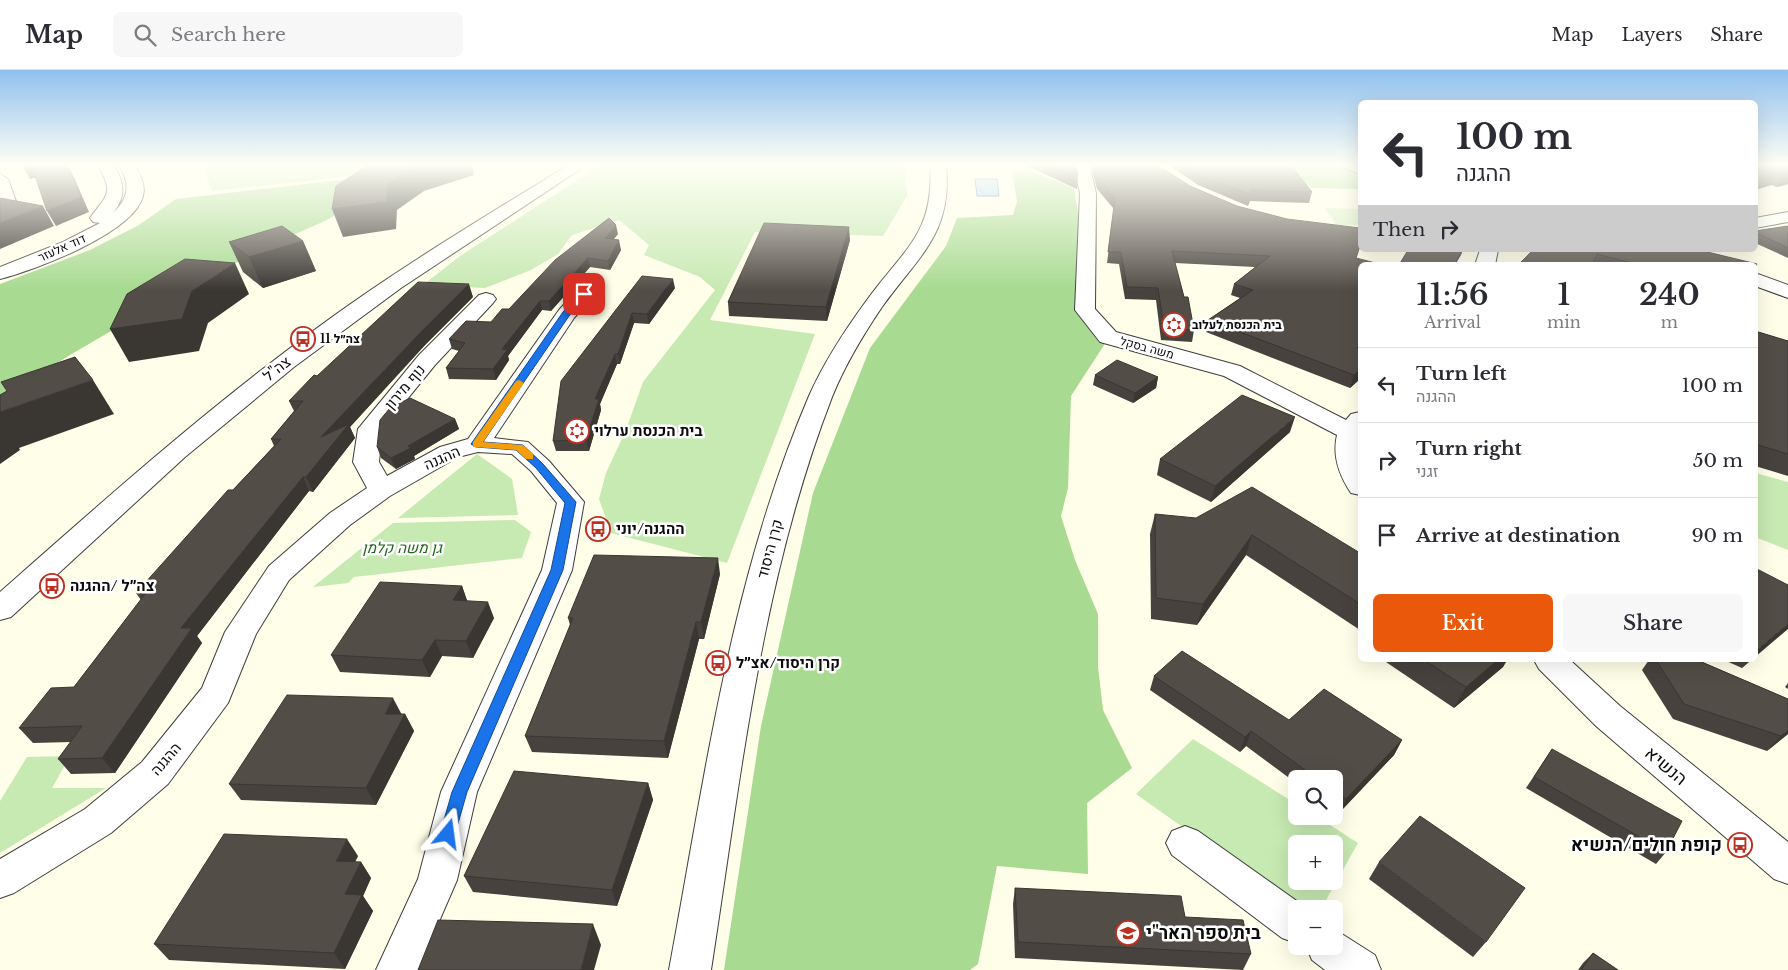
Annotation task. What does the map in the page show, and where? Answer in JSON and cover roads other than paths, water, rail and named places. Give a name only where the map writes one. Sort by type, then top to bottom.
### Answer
[{"type":"street","name":"דוד אלעזר","points":[[0,265],[82,230],[109,209],[110,206]]},
{"type":"street","name":"דוד אלעזר","points":[[0,273],[72,244],[99,230],[117,218],[129,206]]},
{"type":"street","name":"צה\"ל","points":[[0,609],[94,523],[287,360],[450,246],[513,206]]},
{"type":"street","name":"קרן היסוד","points":[[690,970],[733,721],[756,607],[776,525],[821,395],[840,358],[875,303],[919,249],[932,225],[937,206]]},
{"type":"street","name":"משה בסקל","points":[[1088,206],[1085,310],[1108,338],[1232,371],[1356,426]]},
{"type":"street","points":[[1758,222],[1788,217]]},
{"type":"street","points":[[1761,281],[1788,282]]},
{"type":"street","points":[[1761,281],[1788,292]]},
{"type":"street","points":[[476,444],[566,314],[593,284]]},
{"type":"street","name":"נוף מירון","points":[[381,490],[366,462],[370,429],[427,360],[486,299]]},
{"type":"street","points":[[1356,426],[1346,448],[1350,471],[1358,483]]},
{"type":"street","name":"ההגנה","points":[[0,880],[98,821],[155,774],[216,694],[241,632],[279,573],[340,519],[381,490],[449,452],[476,444],[519,447],[540,466],[570,502],[557,570],[459,792],[437,880],[397,970]]},
{"type":"street","name":"הנשיא","points":[[1552,662],[1608,716],[1788,866]]},
{"type":"street","points":[[1185,843],[1288,918]]},
{"type":"street","points":[[1339,955],[1360,970]]},
{"type":"place","name":"בית הכנסת לעלוב","points":[[1174,325]]},
{"type":"place","name":"צה״ל 11","points":[[303,339]]},
{"type":"place","name":"בית הכנסת ערלוי","points":[[577,431]]},
{"type":"place","name":"ההגנה/יוני","points":[[598,529]]},
{"type":"place","name":"צה״ל /ההגנה","points":[[52,586]]},
{"type":"place","name":"קרן היסוד/אצ״ל","points":[[718,663]]},
{"type":"place","name":"קופת חולים/הנשיא","points":[[1740,845]]},
{"type":"place","name":"בית ספר האר\"י","points":[[1128,933]]},
{"type":"park label","name":"גן משה קלמן","points":[[402,548]]}]
